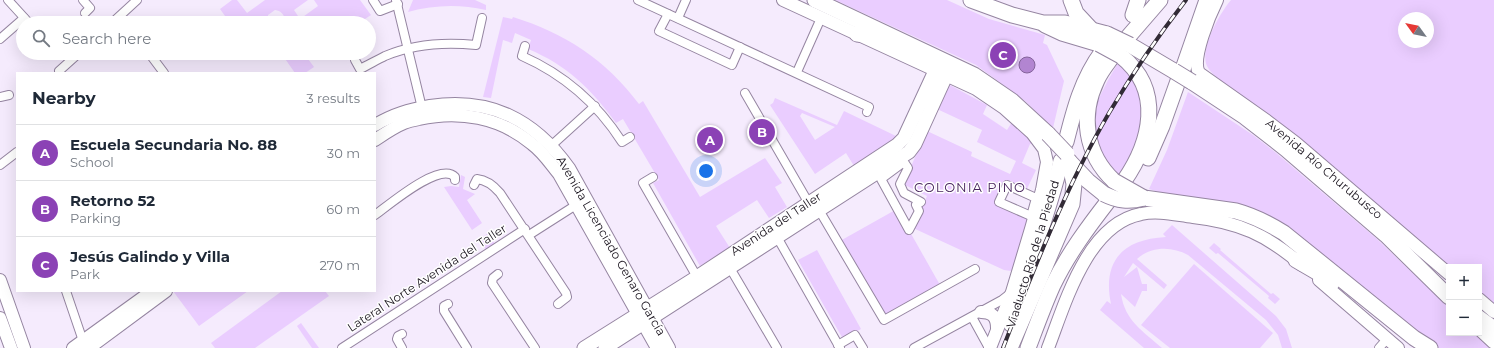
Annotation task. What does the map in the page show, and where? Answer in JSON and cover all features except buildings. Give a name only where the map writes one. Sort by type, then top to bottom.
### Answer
[{"type":"highway","points":[[815,0],[901,39],[967,71],[986,82],[1022,109],[1066,154],[1073,157],[1116,190],[1144,198],[1222,208],[1261,219],[1284,233],[1418,343],[1430,348]]},
{"type":"highway","points":[[971,0],[1012,15],[1043,23],[1062,33],[1115,45],[1185,74],[1259,128],[1361,213],[1446,293]]},
{"type":"highway","points":[[1071,0],[1076,13],[1090,28],[1115,45],[1128,61],[1139,75],[1147,95],[1149,123],[1145,143],[1136,163],[1116,190]]},
{"type":"highway","points":[[1133,15],[1138,0]]},
{"type":"highway","name":"Viaducto Río de la Piedad","points":[[1004,348],[1032,255],[1066,154],[1082,88],[1094,62],[1115,45],[1133,15],[1148,0]]},
{"type":"highway","points":[[1116,190],[1095,156],[1088,136],[1088,108],[1094,86],[1115,45],[1160,0]]},
{"type":"highway","points":[[1116,190],[1153,148],[1185,74],[1207,0]]},
{"type":"highway","points":[[1043,23],[1065,23],[1090,28]]},
{"type":"highway","points":[[857,34],[901,39]]},
{"type":"highway","points":[[1010,348],[1070,210],[1074,192],[1066,154]]},
{"type":"highway","points":[[1338,178],[1354,198],[1361,213]]},
{"type":"highway","name":"Viaducto Río de la Piedad","points":[[1028,348],[1053,285],[1077,244],[1116,190]]},
{"type":"highway","points":[[1012,292],[1032,255]]},
{"type":"highway","points":[[1296,260],[1320,274],[1354,300],[1376,308]]},
{"type":"highway","points":[[1039,348],[1056,299],[1053,285]]},
{"type":"highway","points":[[1482,330],[1494,341]]},
{"type":"main road","points":[[783,0],[941,73]]},
{"type":"main road","points":[[1185,74],[1197,57],[1212,10],[1218,0]]},
{"type":"main road","name":"Viaducto Río de la Piedad","points":[[941,73],[976,89],[1004,108],[1032,132],[1040,141],[1046,154],[1047,167],[1042,190],[1012,292],[990,348]]},
{"type":"main road","name":"Avenida del Taller","points":[[584,348],[646,316],[730,268],[749,249],[777,237],[901,142],[941,73]]},
{"type":"main road","name":"Avenida Río Churubusco","points":[[1185,74],[1203,76],[1267,120],[1338,178],[1446,271]]},
{"type":"main road","name":"Avenida Licenciado Genaro García","points":[[377,131],[388,117],[404,111],[446,104],[459,104],[486,113],[518,120],[532,129],[552,145],[564,171],[646,316],[657,348]]},
{"type":"main road","name":"Avenida Licenciado Genaro García","points":[[377,131],[404,123],[438,116],[486,113],[507,128],[521,135],[564,171],[576,205],[646,316],[670,348]]},
{"type":"main road","name":"Avenida del Taller","points":[[605,348],[696,277],[749,249],[814,209]]},
{"type":"main road","points":[[1048,348],[1071,288],[1093,248],[1112,228],[1125,219],[1148,212],[1214,219],[1254,232],[1271,240],[1398,348]]},
{"type":"main road","points":[[0,280],[24,348]]},
{"type":"main road","points":[[82,346],[160,292]]},
{"type":"main road","points":[[1480,300],[1494,312]]},
{"type":"main road","points":[[977,314],[987,312],[993,315],[997,328]]},
{"type":"main road","points":[[0,318],[11,348]]},
{"type":"main road","points":[[1482,318],[1494,327]]},
{"type":"street","points":[[8,0],[22,16]]},
{"type":"street","points":[[83,0],[90,8],[85,13]]},
{"type":"street","points":[[120,15],[137,0]]},
{"type":"street","points":[[373,0],[380,10],[397,2],[422,108]]},
{"type":"street","points":[[638,0],[797,72],[869,107],[867,112]]},
{"type":"street","points":[[678,18],[686,0]]},
{"type":"street","points":[[668,14],[659,32],[732,65],[740,47]]},
{"type":"street","points":[[355,60],[360,69],[385,56],[408,49],[447,44],[476,45],[482,18]]},
{"type":"street","points":[[797,72],[821,18]]},
{"type":"street","points":[[0,39],[16,27]]},
{"type":"street","points":[[525,46],[522,56],[558,74],[579,91],[595,106],[622,142],[630,137]]},
{"type":"street","points":[[60,72],[71,60]]},
{"type":"street","points":[[154,60],[163,72]]},
{"type":"street","points":[[744,93],[814,209],[884,320],[975,270]]},
{"type":"street","points":[[0,98],[9,95]]},
{"type":"street","points":[[552,145],[595,106]]},
{"type":"street","points":[[0,165],[16,153]]},
{"type":"street","points":[[904,162],[908,168],[900,184],[904,193],[921,202],[916,205],[918,211],[909,230],[897,208],[881,178],[904,162]]},
{"type":"street","points":[[376,214],[428,178],[445,173],[454,175],[455,180]]},
{"type":"street","points":[[653,177],[644,183],[696,277]]},
{"type":"street","points":[[474,185],[475,181],[479,179],[496,188],[527,232],[566,293],[566,297],[558,304]]},
{"type":"street","points":[[1007,185],[1036,198],[1031,216],[1000,202],[1007,185]]},
{"type":"street","name":"Lateral Norte Avenida del Taller","points":[[342,348],[527,232],[576,205]]},
{"type":"street","points":[[777,237],[839,346],[856,335],[863,348]]},
{"type":"street","points":[[730,268],[777,348]]},
{"type":"street","points":[[498,274],[493,278],[492,282],[535,348]]},
{"type":"street","points":[[66,292],[82,346]]},
{"type":"street","points":[[914,348],[1002,300],[1012,292]]},
{"type":"street","points":[[448,304],[444,306],[444,311],[467,348]]},
{"type":"street","points":[[977,314],[990,348]]},
{"type":"street","points":[[402,334],[398,336],[397,339],[402,348]]},
{"type":"street","points":[[1379,348],[1387,339]]},
{"type":"shaded area","points":[[232,0],[237,0],[247,13],[265,0],[308,0],[294,10],[298,16],[284,16],[280,11],[275,10],[268,16],[225,16],[220,9]]},
{"type":"shaded area","points":[[314,0],[360,0],[371,15],[304,16],[318,6]]},
{"type":"shaded area","points":[[413,0],[475,0],[486,5],[486,10],[447,6],[408,12]]},
{"type":"shaded area","points":[[835,0],[947,0],[989,19],[1045,35],[1043,43],[1047,45],[1064,81],[1053,128],[1025,101],[976,65]]},
{"type":"shaded area","points":[[1231,0],[1494,0],[1494,305],[1482,295],[1482,264],[1446,264],[1269,114],[1223,83],[1210,71],[1205,59],[1206,50],[1216,22]]},
{"type":"shaded area","points":[[503,17],[512,19],[513,17],[550,31],[567,40],[598,61],[613,74],[639,104],[643,101],[700,197],[765,158],[782,183],[775,187],[787,207],[769,218],[757,200],[716,226],[730,248],[700,266],[653,183],[659,180],[623,119],[616,123],[597,99],[577,79],[566,70],[542,55],[528,49],[531,40],[515,33],[512,43],[503,40],[491,98],[483,97]]},
{"type":"shaded area","points":[[1027,57],[1033,59],[1035,65],[1033,71],[1027,73],[1021,71],[1019,65],[1021,59]]},
{"type":"shaded area","points":[[286,60],[309,60],[314,67],[306,72],[294,72]]},
{"type":"shaded area","points":[[1118,63],[1129,73],[1137,87],[1144,108],[1138,147],[1118,177],[1100,153],[1094,123],[1095,111],[1099,98]]},
{"type":"shaded area","points":[[948,84],[987,105],[983,114],[1007,130],[1012,122],[1035,143],[1030,144],[1022,163],[1036,170],[1025,193],[1007,185],[1000,201],[1031,216],[1011,271],[1004,270],[913,228],[927,196],[903,184],[927,131],[972,152],[971,156],[1010,174],[1016,161],[977,142],[982,130],[937,109]]},
{"type":"shaded area","points":[[1188,92],[1253,135],[1275,152],[1377,239],[1446,305],[1446,336],[1477,336],[1489,348],[1437,348],[1284,230],[1149,189],[1167,150]]},
{"type":"shaded area","points":[[775,98],[837,125],[844,111],[896,136],[854,166],[846,153],[815,174],[770,105],[773,103]],"holes":[[[802,113],[835,127],[815,140],[800,116]]]},
{"type":"shaded area","points":[[461,175],[465,177],[463,189],[475,194],[467,200],[482,223],[472,230],[444,187],[459,187]]},
{"type":"shaded area","points":[[897,209],[940,285],[885,317],[840,241]]},
{"type":"shaded area","points":[[1172,225],[1276,316],[1286,329],[1292,348],[1282,348],[1278,335],[1266,320],[1188,255],[1175,250],[1155,250],[1137,259],[1167,285],[1164,289],[1133,263],[1124,277],[1137,267],[1142,284],[1147,284],[1147,291],[1142,291],[1135,307],[1121,294],[1126,311],[1136,325],[1162,348],[1144,348],[1100,310],[1107,301],[1111,304],[1109,289],[1110,276],[1113,264],[1119,255],[1127,248],[1138,242],[1166,237],[1163,234]]},
{"type":"shaded area","points":[[488,233],[495,244],[486,250],[479,240]]},
{"type":"shaded area","points":[[1214,243],[1221,249],[1220,250],[1271,294],[1273,293],[1280,299],[1275,304],[1268,298],[1269,296],[1218,253],[1216,254],[1209,248]]},
{"type":"shaded area","points":[[817,250],[861,329],[843,339],[798,260]]},
{"type":"shaded area","points":[[1194,264],[1273,333],[1260,348],[1170,348],[1141,325]]},
{"type":"shaded area","points":[[174,292],[247,292],[199,326]]},
{"type":"shaded area","points":[[281,292],[326,292],[329,296],[255,348],[215,348],[211,343]]},
{"type":"shaded area","points":[[301,323],[319,348],[312,348],[297,326]]},
{"type":"railway","points":[[1003,348],[1052,228],[1093,141],[1155,41],[1186,0]]},
{"type":"place","name":"Jesús Galindo y Villa","points":[[1003,55]]},
{"type":"place","name":"Retorno 52","points":[[762,132]]},
{"type":"place","name":"Escuela Secundaria No. 88","points":[[710,140]]},
{"type":"district","name":"COLONIA PINO","points":[[970,187]]}]
